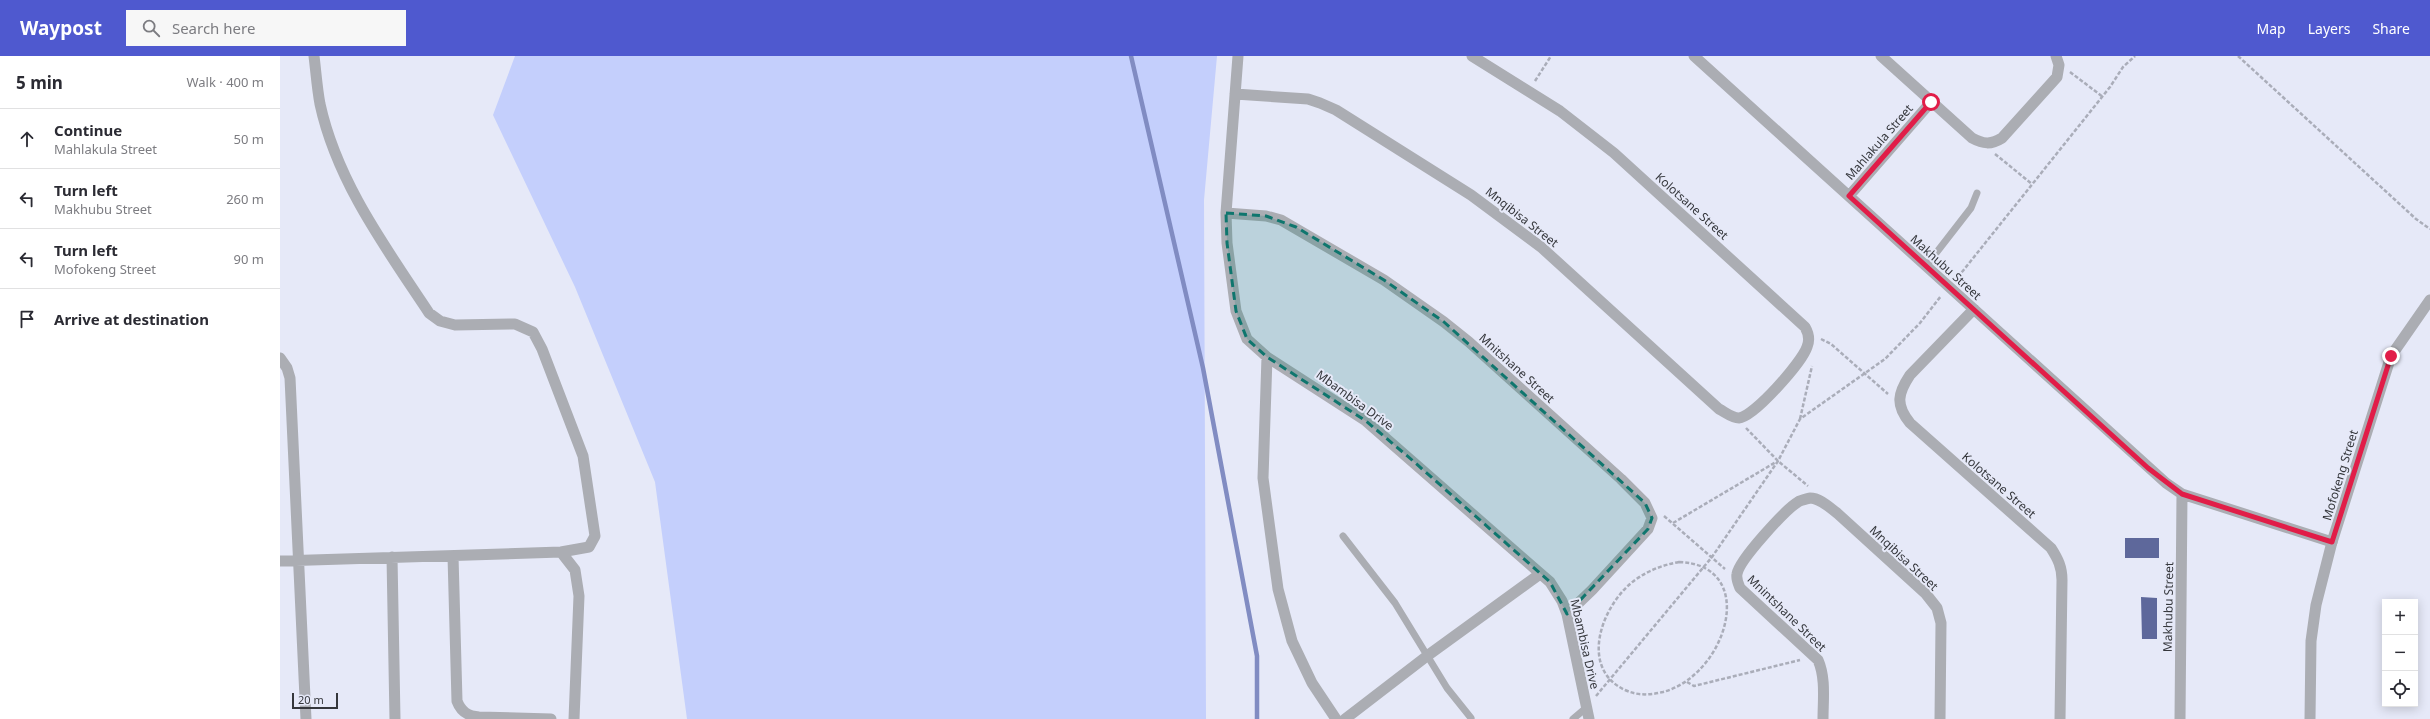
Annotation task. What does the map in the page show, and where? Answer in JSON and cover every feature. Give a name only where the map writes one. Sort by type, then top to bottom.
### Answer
[{"type":"street","points":[[280,561],[561,552],[590,547],[595,536],[595,525],[583,456],[542,349],[533,332],[522,325],[455,325],[440,321],[429,313],[376,232],[348,181],[320,106],[314,56]]},
{"type":"street","name":"Mbambisa Drive","points":[[1238,56],[1226,213],[1227,243],[1236,312],[1247,339],[1267,356],[1366,421],[1540,574],[1557,591],[1567,614],[1589,719]]},
{"type":"street","name":"Kolotsane Street","points":[[1472,56],[1560,111],[1614,153],[1805,327],[1809,341],[1804,354],[1757,408],[1747,416],[1738,418]]},
{"type":"street","name":"Makhubu Street","points":[[1694,56],[2148,468],[2182,494],[2332,542]]},
{"type":"street","name":"Mahlakula Street","points":[[1849,196],[1931,102],[1881,56]]},
{"type":"street","points":[[1931,102],[1972,138],[1982,144],[1996,142],[2002,138],[2057,77],[2058,60]]},
{"type":"street","name":"Mnqibisa Street","points":[[1235,94],[1308,99],[1320,103],[1336,110],[1471,195],[1541,248],[1720,409],[1738,418]]},
{"type":"street","name":"Mnitshane Street","points":[[1226,213],[1266,216],[1296,227],[1384,280],[1444,322],[1621,479],[1645,503],[1651,512]]},
{"type":"street","name":"Mofokeng Street","points":[[2310,719],[2311,641],[2316,605],[2332,542],[2391,356],[2430,300]]},
{"type":"street","points":[[1898,401],[1903,385],[1910,375],[1974,309]]},
{"type":"street","points":[[1267,356],[1263,478],[1278,589],[1292,641],[1312,683],[1336,719]]},
{"type":"street","points":[[280,358],[286,364],[290,378],[306,719]]},
{"type":"street","name":"Kolotsane Street","points":[[1898,401],[1903,415],[1910,423],[2051,548],[2058,559],[2062,568],[2060,719]]},
{"type":"street","name":"Makhubu Street","points":[[2180,719],[2182,494]]},
{"type":"street","name":"Mnintshane Street","points":[[1817,500],[1810,498],[1799,501],[1747,555],[1740,565],[1736,581],[1740,588],[1814,656],[1822,669],[1823,719]]},
{"type":"street","name":"Mnqibisa Street","points":[[1817,500],[1842,518],[1926,594],[1937,608],[1941,629],[1940,719]]},
{"type":"street","points":[[1567,614],[1592,590],[1648,529],[1651,523],[1651,512]]},
{"type":"street","points":[[561,552],[575,570],[579,596],[574,719]]},
{"type":"street","points":[[453,556],[457,701],[460,709],[472,716],[479,717],[551,719]]},
{"type":"street","points":[[392,558],[395,719]]},
{"type":"street","points":[[1345,719],[1427,656],[1540,574]]},
{"type":"lane","points":[[1926,266],[1971,208],[1977,193]]},
{"type":"lane","points":[[1344,536],[1395,603],[1447,688],[1471,718]]},
{"type":"lane","points":[[1573,719],[1586,708]]},
{"type":"path","points":[[1528,92],[1551,56]]},
{"type":"path","points":[[1800,419],[1863,373],[1885,359],[1920,323],[2103,97],[2123,67],[2135,56]]},
{"type":"path","points":[[2238,56],[2416,219],[2430,229]]},
{"type":"path","points":[[2058,60],[2103,97]]},
{"type":"path","points":[[1982,144],[2032,184]]},
{"type":"path","points":[[1816,345],[1818,338],[1830,344],[1898,401]]},
{"type":"path","points":[[1586,708],[1712,557],[1778,461],[1800,419],[1813,360]]},
{"type":"path","points":[[1738,418],[1778,461],[1807,485],[1817,500]]},
{"type":"path","points":[[1674,523],[1778,461]]},
{"type":"path","points":[[1651,512],[1663,516],[1674,523],[1736,581]]},
{"type":"path","points":[[1692,563],[1704,567],[1717,576],[1723,589],[1727,609],[1723,634],[1713,655],[1703,669],[1687,682],[1650,695],[1630,692],[1609,680],[1600,665],[1598,650],[1601,630],[1620,593],[1634,580],[1664,565],[1692,563]]},
{"type":"path","points":[[1687,682],[1694,686],[1814,656]]},
{"type":"highlighted area","points":[[1226,213],[1266,216],[1296,227],[1384,280],[1444,322],[1645,503],[1652,518],[1648,529],[1567,614],[1550,582],[1412,460],[1366,421],[1267,357],[1247,339],[1236,311],[1227,243]]},
{"type":"shaded area","points":[[515,56],[1217,56],[1204,200],[1206,719],[687,719],[655,482],[575,287],[493,115]]},
{"type":"building","points":[[2125,538],[2159,538],[2159,558],[2125,558]]},
{"type":"building","points":[[2141,597],[2157,598],[2157,639],[2142,639]]},
{"type":"waterway","points":[[1131,56],[1203,368],[1257,656],[1257,719]]},
{"type":"route","points":[[1931,102],[1849,196],[2148,468],[2182,494],[2332,542],[2391,356]]}]
